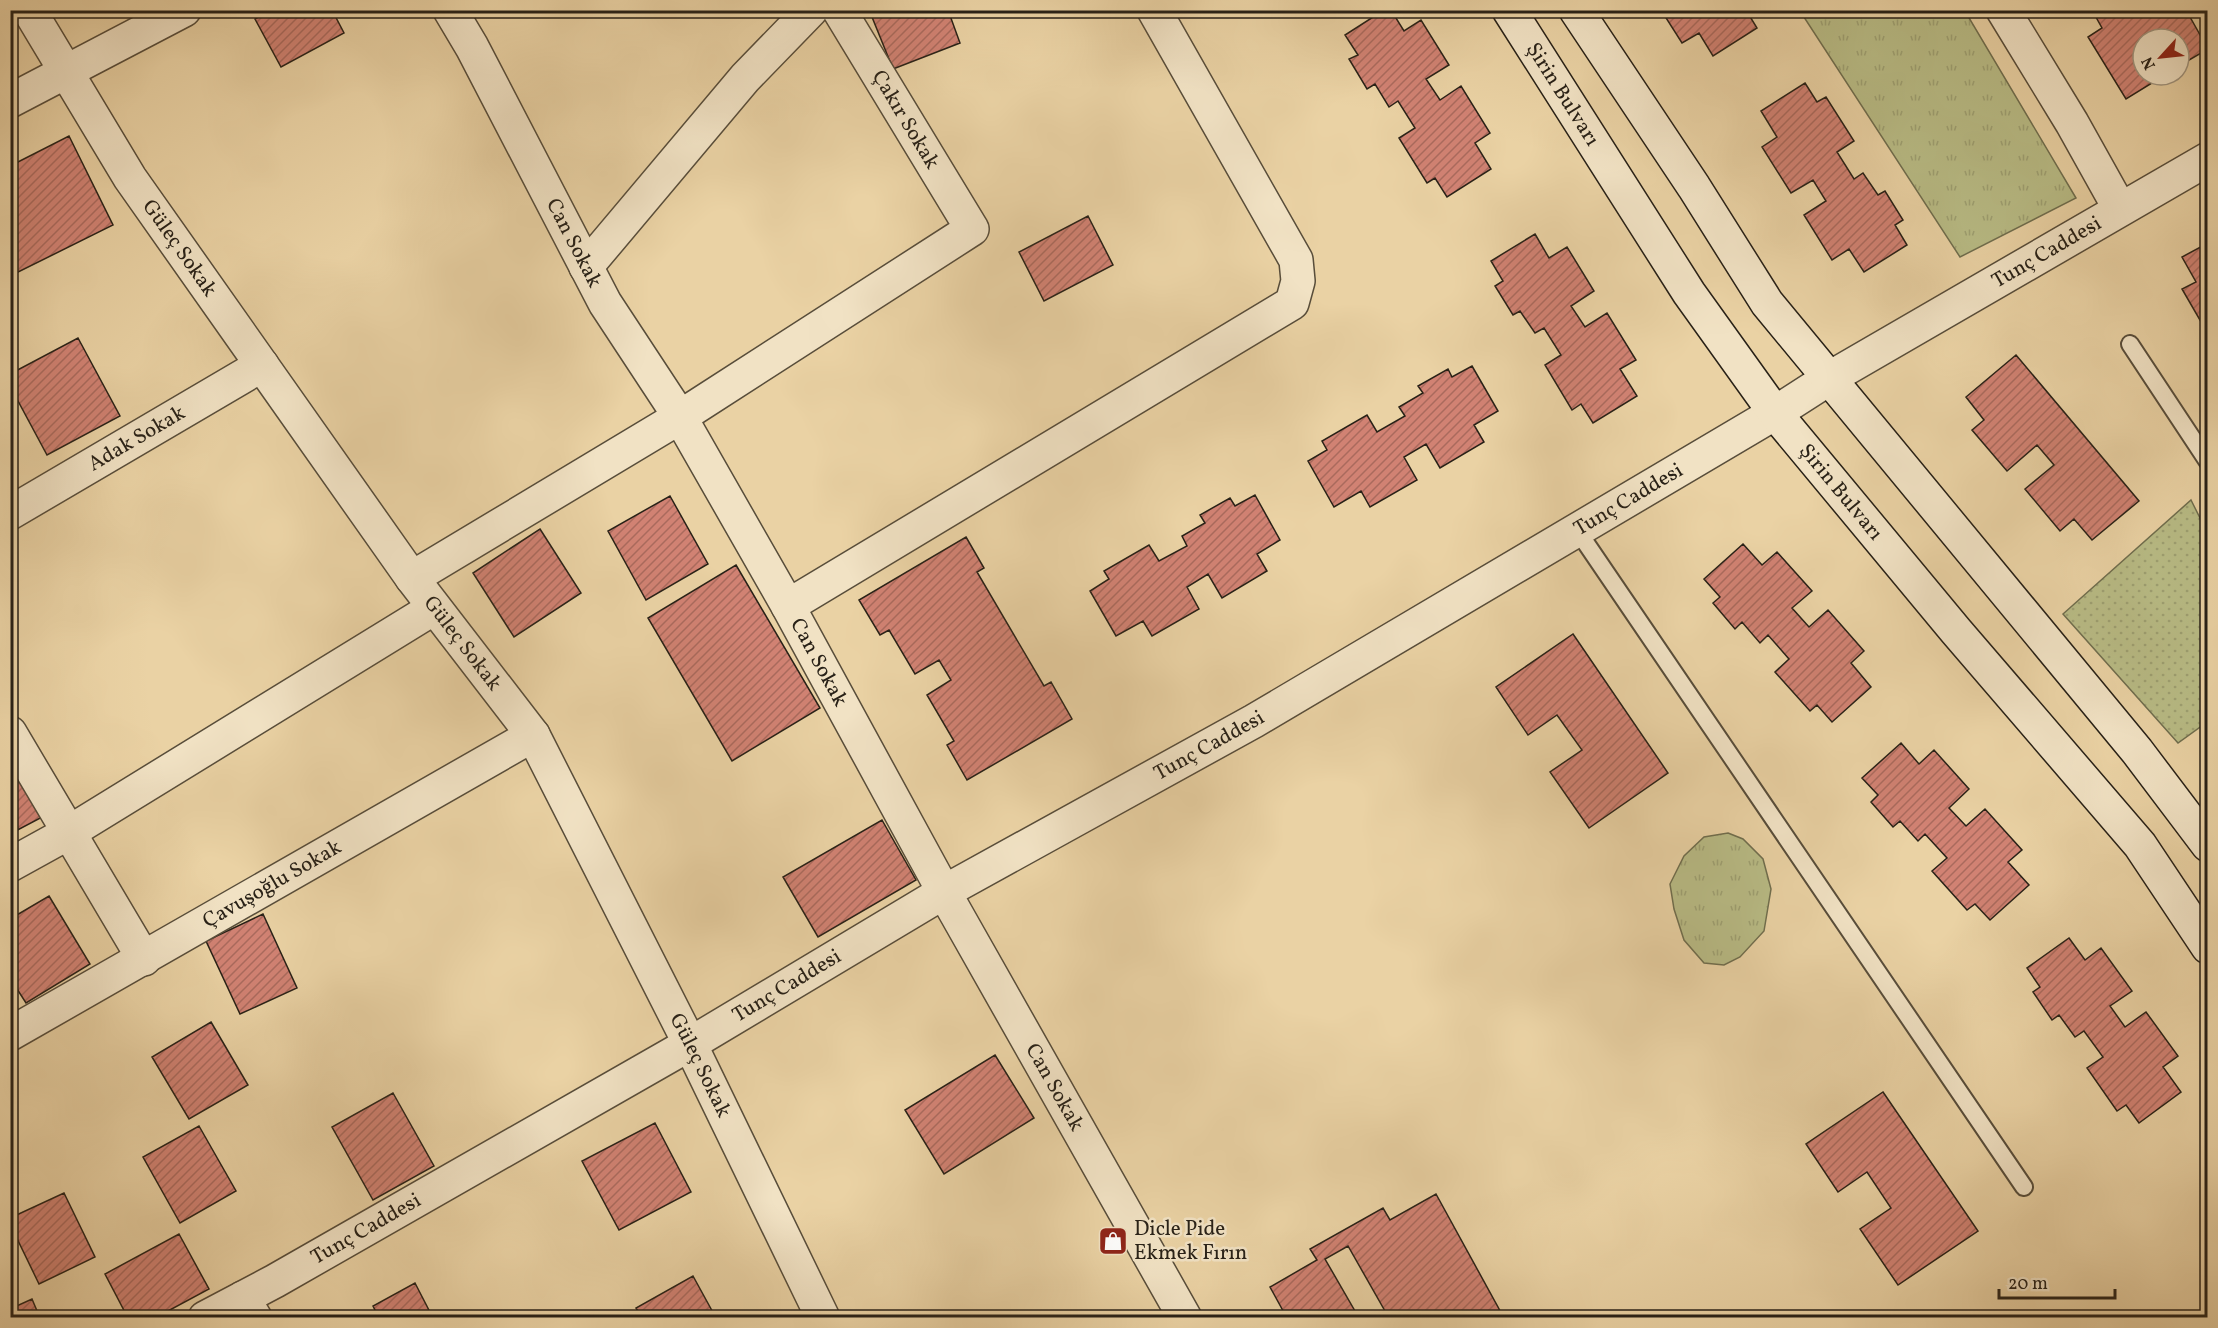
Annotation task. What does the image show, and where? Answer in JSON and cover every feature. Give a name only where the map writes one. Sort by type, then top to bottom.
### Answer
[{"type":"street","name":"Güleç Sokak","points":[[29,10],[130,178],[412,578],[532,735],[690,1044],[823,1317]]},
{"type":"street","points":[[10,101],[184,10]]},
{"type":"street","name":"Can Sokak","points":[[450,10],[472,47],[605,303],[680,417],[1185,1317]]},
{"type":"street","points":[[586,267],[745,78],[811,10]]},
{"type":"street","name":"Çakır Sokak","points":[[680,417],[972,230],[839,10]]},
{"type":"street","points":[[788,606],[1292,303],[1298,281],[1296,260],[1154,10]]},
{"type":"street","name":"Şirin Bulvarı","points":[[1509,10],[1689,293],[1775,413],[1956,631],[2140,845],[2208,947]]},
{"type":"street","points":[[1576,10],[1694,187],[1767,303],[2137,751],[2208,845]]},
{"type":"street","points":[[2003,10],[2072,123],[2120,209]]},
{"type":"street","name":"Tunç Caddesi","points":[[205,1317],[249,1308],[945,892],[1254,721],[1775,413],[1828,379],[2208,159]]},
{"type":"street","name":"Adak Sokak","points":[[10,513],[262,365]]},
{"type":"street","points":[[412,578],[680,417]]},
{"type":"street","points":[[10,865],[68,833],[434,608]]},
{"type":"street","points":[[10,733],[144,959]]},
{"type":"street","name":"Çavuşoğlu Sokak","points":[[10,1034],[532,735]]},
{"type":"lane","points":[[2130,344],[2208,462]]},
{"type":"lane","points":[[1577,530],[2024,1187]]},
{"type":"green space","points":[[1800,11],[1965,11],[2076,198],[1960,257]]},
{"type":"green space","points":[[2191,500],[2207,532],[2207,722],[2178,743],[2063,614]]},
{"type":"green space","points":[[1728,833],[1743,839],[1763,859],[1771,889],[1764,931],[1740,957],[1724,965],[1704,963],[1684,940],[1674,909],[1670,884],[1684,856],[1704,837]]},
{"type":"building","points":[[270,10],[332,10],[344,33],[281,67],[255,19]]},
{"type":"building","points":[[874,10],[948,10],[960,43],[893,69],[870,12]]},
{"type":"building","points":[[1384,10],[1391,10],[1404,31],[1421,20],[1449,65],[1426,79],[1440,100],[1461,86],[1490,133],[1475,143],[1491,169],[1447,197],[1435,178],[1427,183],[1399,138],[1415,128],[1398,101],[1389,107],[1375,84],[1367,89],[1349,59],[1358,55],[1345,35]]},
{"type":"building","points":[[1661,10],[1746,10],[1757,28],[1713,56],[1699,33],[1682,43]]},
{"type":"building","points":[[2092,10],[2186,10],[2208,49],[2191,59],[2191,27],[2131,27],[2131,87],[2146,87],[2126,99],[2088,37],[2102,28]]},
{"type":"building","points":[[1805,83],[1817,102],[1826,97],[1854,141],[1837,152],[1854,179],[1863,173],[1878,195],[1885,191],[1903,220],[1895,225],[1907,245],[1864,272],[1849,249],[1832,260],[1804,215],[1826,201],[1813,180],[1791,193],[1762,147],[1777,137],[1761,111]]},
{"type":"building","points":[[69,136],[113,225],[10,276],[10,166]]},
{"type":"building","points":[[1088,216],[1113,265],[1044,301],[1019,252]]},
{"type":"building","points":[[1535,234],[1549,258],[1567,247],[1594,291],[1571,306],[1585,327],[1607,313],[1636,360],[1620,369],[1637,396],[1593,423],[1581,404],[1572,410],[1545,365],[1561,355],[1544,328],[1535,333],[1520,311],[1513,315],[1495,286],[1503,281],[1491,261]]},
{"type":"building","points":[[2208,243],[2208,334],[2182,289],[2196,282],[2182,257]]},
{"type":"building","points":[[78,338],[120,416],[47,455],[10,386],[10,374]]},
{"type":"building","points":[[2016,355],[2139,501],[2092,540],[2074,519],[2060,531],[2025,489],[2054,465],[2037,445],[2007,471],[1972,430],[1984,420],[1966,397]]},
{"type":"building","points":[[1472,366],[1498,411],[1474,425],[1484,442],[1440,468],[1426,444],[1404,457],[1417,480],[1370,507],[1361,491],[1334,507],[1308,461],[1327,450],[1322,441],[1367,415],[1377,432],[1405,416],[1399,407],[1423,393],[1418,386],[1448,369],[1452,377]]},
{"type":"building","points":[[1255,495],[1280,540],[1257,554],[1267,571],[1222,598],[1208,574],[1187,587],[1199,609],[1152,636],[1143,621],[1116,636],[1090,591],[1109,579],[1104,571],[1149,545],[1159,561],[1187,546],[1182,536],[1205,523],[1200,515],[1230,498],[1235,506]]},
{"type":"building","points":[[670,496],[708,564],[646,600],[608,531]]},
{"type":"building","points":[[540,529],[581,593],[514,637],[473,573]]},
{"type":"building","points":[[966,537],[984,568],[977,572],[1044,686],[1051,682],[1072,719],[967,780],[947,745],[954,741],[927,695],[951,680],[939,660],[915,674],[889,630],[880,635],[859,600]]},
{"type":"building","points":[[1743,544],[1762,565],[1777,552],[1812,591],[1792,608],[1809,627],[1828,610],[1864,651],[1851,663],[1871,687],[1832,722],[1817,705],[1810,711],[1775,672],[1789,659],[1768,635],[1760,643],[1742,622],[1735,629],[1713,603],[1720,597],[1704,579]]},
{"type":"building","points":[[736,565],[820,708],[732,761],[648,618]]},
{"type":"building","points":[[1573,634],[1668,773],[1589,828],[1550,772],[1582,750],[1557,715],[1528,735],[1496,687]]},
{"type":"building","points":[[1901,743],[1919,764],[1934,750],[1969,789],[1949,808],[1966,826],[1985,809],[2022,850],[2008,862],[2029,885],[1990,920],[1975,904],[1967,910],[1932,871],[1947,858],[1925,834],[1918,841],[1900,821],[1893,827],[1871,802],[1878,795],[1862,778]]},
{"type":"building","points":[[24,768],[48,814],[10,834],[10,775]]},
{"type":"building","points":[[882,820],[916,880],[818,937],[783,877]]},
{"type":"building","points":[[49,896],[90,964],[26,1003],[10,978],[10,919]]},
{"type":"building","points":[[263,914],[297,988],[240,1014],[206,941]]},
{"type":"building","points":[[2069,938],[2085,960],[2101,948],[2132,991],[2110,1006],[2125,1027],[2146,1012],[2178,1056],[2163,1067],[2181,1092],[2139,1123],[2126,1105],[2117,1111],[2087,1068],[2103,1057],[2084,1031],[2075,1037],[2059,1015],[2052,1020],[2033,992],[2040,987],[2027,968]]},
{"type":"building","points":[[211,1022],[248,1085],[189,1119],[152,1057]]},
{"type":"building","points":[[995,1055],[1034,1118],[944,1174],[905,1110]]},
{"type":"building","points":[[1883,1092],[1978,1231],[1898,1285],[1860,1229],[1891,1208],[1867,1172],[1838,1192],[1806,1144]]},
{"type":"building","points":[[393,1093],[434,1166],[373,1200],[332,1127]]},
{"type":"building","points":[[655,1123],[691,1192],[619,1230],[582,1161]]},
{"type":"building","points":[[199,1126],[236,1191],[180,1223],[143,1157]]},
{"type":"building","points":[[64,1193],[95,1257],[39,1284],[10,1224],[10,1218]]},
{"type":"building","points":[[1436,1194],[1504,1318],[1389,1318],[1348,1246],[1325,1259],[1359,1318],[1335,1318],[1334,1316],[1331,1318],[1287,1318],[1270,1287],[1317,1260],[1310,1249],[1383,1208],[1390,1220]]},
{"type":"building","points":[[179,1234],[209,1289],[155,1318],[128,1318],[105,1274]]},
{"type":"building","points":[[693,1276],[716,1318],[642,1318],[636,1308]]},
{"type":"building","points":[[415,1283],[433,1318],[379,1318],[373,1306]]},
{"type":"building","points":[[32,1299],[40,1318],[10,1318],[10,1309]]},
{"type":"place","name":"Dicle Pide Ekmek Fırın","points":[[1113,1241]]}]
